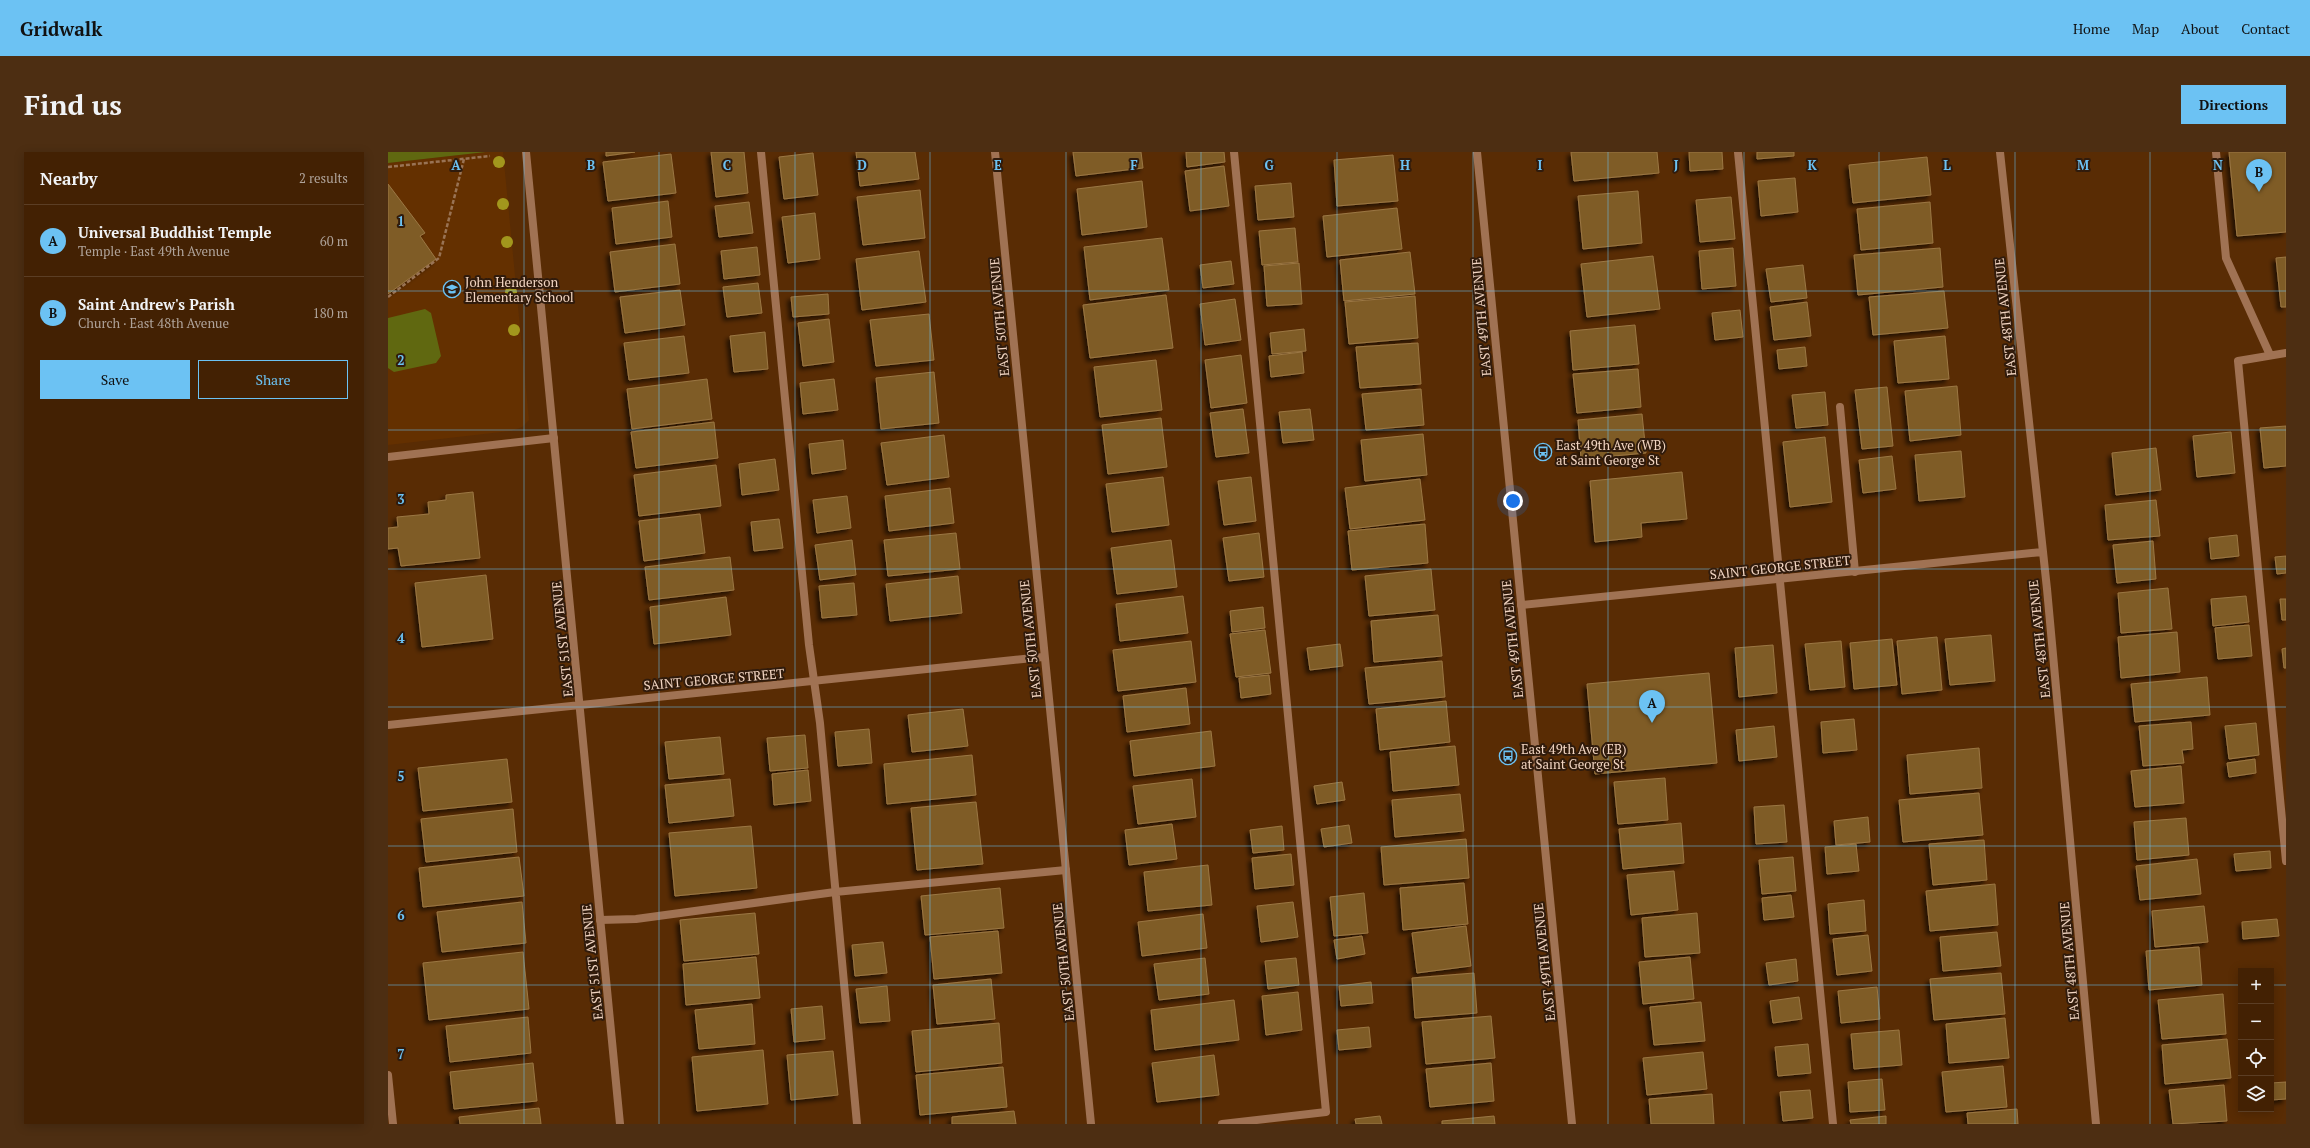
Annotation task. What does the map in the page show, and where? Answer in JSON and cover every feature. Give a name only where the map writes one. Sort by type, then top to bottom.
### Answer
[{"type":"street","name":"EAST 51ST AVENUE","points":[[526,152],[620,1124]]},
{"type":"street","points":[[761,152],[813,681],[820,723],[857,1124]]},
{"type":"street","name":"EAST 50TH AVENUE","points":[[995,152],[1043,657],[1091,1124]]},
{"type":"street","points":[[1222,1124],[1326,1112],[1234,152]]},
{"type":"street","name":"EAST 49TH AVENUE","points":[[1478,152],[1572,1124]]},
{"type":"street","points":[[1738,152],[1778,580],[1785,622],[1833,1124]]},
{"type":"street","name":"EAST 48TH AVENUE","points":[[2000,152],[2042,552],[2096,1124]]},
{"type":"street","points":[[2216,152],[2226,258],[2270,355]]},
{"type":"street","points":[[2286,353],[2238,360],[2286,861]]},
{"type":"street","points":[[1840,407],[1855,572]]},
{"type":"street","points":[[388,457],[554,438]]},
{"type":"street","name":"SAINT GEORGE STREET","points":[[1521,605],[2042,552]]},
{"type":"street","name":"SAINT GEORGE STREET","points":[[388,725],[1043,657]]},
{"type":"street","points":[[600,920],[636,919],[835,892],[1066,870]]},
{"type":"street","points":[[388,1075],[393,1124]]},
{"type":"path","points":[[388,167],[490,156]]},
{"type":"path","points":[[388,297],[439,258],[464,159]]},
{"type":"shaded area","name":"John Henderson Elementary School","points":[[486,152],[503,152],[529,420],[522,427],[511,431],[388,445],[388,163]]},
{"type":"green space","points":[[388,152],[486,152],[388,163]]},
{"type":"green space","points":[[425,309],[431,313],[441,356],[436,363],[394,372],[388,368],[388,318]]},
{"type":"building","points":[[606,152],[635,152],[606,156]]},
{"type":"building","points":[[711,152],[744,152],[748,193],[716,197]]},
{"type":"building","points":[[856,152],[915,152],[919,179],[860,186]]},
{"type":"building","points":[[1073,152],[1141,152],[1143,168],[1076,176]]},
{"type":"building","points":[[1186,152],[1224,152],[1225,162],[1187,167]]},
{"type":"building","points":[[1571,152],[1657,152],[1659,173],[1574,181]]},
{"type":"building","points":[[1689,152],[1722,152],[1723,169],[1690,171]]},
{"type":"building","points":[[1757,152],[1794,152],[1794,156],[1757,159]]},
{"type":"building","points":[[2229,152],[2286,152],[2286,232],[2237,236]]},
{"type":"building","points":[[813,153],[818,195],[784,199],[779,157]]},
{"type":"building","points":[[671,154],[676,193],[608,201],[603,162]]},
{"type":"building","points":[[1393,155],[1398,201],[1337,206],[1334,160]]},
{"type":"building","points":[[1927,157],[1931,195],[1853,203],[1849,165]]},
{"type":"building","points":[[1224,166],[1229,206],[1190,211],[1185,171]]},
{"type":"building","points":[[1795,178],[1798,212],[1761,216],[1758,181]]},
{"type":"building","points":[[1142,181],[1147,227],[1082,235],[1077,189]]},
{"type":"building","points":[[1291,183],[1294,217],[1258,220],[1255,186]]},
{"type":"building","points":[[388,184],[425,233],[420,236],[436,259],[388,294]]},
{"type":"building","points":[[920,190],[925,238],[863,245],[857,197]]},
{"type":"building","points":[[1638,191],[1642,243],[1583,249],[1578,196]]},
{"type":"building","points":[[1731,197],[1735,239],[1700,242],[1696,200]]},
{"type":"building","points":[[668,201],[672,237],[616,244],[612,208]]},
{"type":"building","points":[[749,202],[753,233],[719,237],[715,206]]},
{"type":"building","points":[[1930,202],[1933,243],[1861,250],[1857,209]]},
{"type":"building","points":[[1397,208],[1402,249],[1327,257],[1323,216]]},
{"type":"building","points":[[815,213],[820,259],[788,263],[782,217]]},
{"type":"building","points":[[1295,228],[1298,262],[1262,265],[1259,231]]},
{"type":"building","points":[[1162,238],[1169,290],[1090,300],[1084,247]]},
{"type":"building","points":[[675,244],[680,284],[615,292],[610,252]]},
{"type":"building","points":[[757,247],[760,275],[724,279],[721,251]]},
{"type":"building","points":[[1733,248],[1736,286],[1702,289],[1699,251]]},
{"type":"building","points":[[1940,248],[1943,287],[1858,295],[1854,255]]},
{"type":"building","points":[[919,251],[926,302],[862,310],[856,259]]},
{"type":"building","points":[[1410,252],[1415,294],[1344,301],[1340,260]]},
{"type":"building","points":[[1653,256],[1660,309],[1587,317],[1581,264]]},
{"type":"building","points":[[2286,257],[2286,307],[2281,307],[2276,258]]},
{"type":"building","points":[[1231,261],[1234,284],[1203,288],[1200,265]]},
{"type":"building","points":[[1299,263],[1302,304],[1267,306],[1264,266]]},
{"type":"building","points":[[1803,265],[1807,298],[1771,302],[1766,269]]},
{"type":"building","points":[[758,283],[762,313],[727,317],[723,287]]},
{"type":"building","points":[[680,290],[685,325],[625,333],[620,297]]},
{"type":"building","points":[[1944,291],[1948,328],[1873,335],[1869,297]]},
{"type":"building","points":[[828,294],[829,314],[793,317],[791,297]]},
{"type":"building","points":[[1166,295],[1173,348],[1090,358],[1083,305]]},
{"type":"building","points":[[1415,296],[1418,338],[1349,344],[1345,302]]},
{"type":"building","points":[[1235,299],[1241,340],[1205,345],[1200,304]]},
{"type":"building","points":[[1807,302],[1811,336],[1774,340],[1770,307]]},
{"type":"building","points":[[1740,310],[1743,337],[1715,340],[1712,313]]},
{"type":"building","points":[[929,314],[934,360],[876,366],[870,320]]},
{"type":"building","points":[[829,319],[834,362],[803,366],[798,323]]},
{"type":"building","points":[[1635,325],[1639,364],[1573,370],[1570,331]]},
{"type":"building","points":[[1304,329],[1306,351],[1272,354],[1270,333]]},
{"type":"building","points":[[765,332],[768,369],[734,372],[730,336]]},
{"type":"building","points":[[684,336],[689,373],[629,380],[624,343]]},
{"type":"building","points":[[1945,336],[1949,379],[1898,383],[1894,341]]},
{"type":"building","points":[[1418,343],[1421,384],[1360,388],[1356,347]]},
{"type":"building","points":[[1805,347],[1807,366],[1779,369],[1777,350]]},
{"type":"building","points":[[1302,352],[1304,373],[1271,377],[1269,356]]},
{"type":"building","points":[[1241,355],[1247,403],[1211,408],[1205,360]]},
{"type":"building","points":[[1156,360],[1162,410],[1100,417],[1094,367]]},
{"type":"building","points":[[1638,369],[1641,407],[1577,413],[1573,374]]},
{"type":"building","points":[[934,372],[939,423],[881,429],[876,378]]},
{"type":"building","points":[[707,379],[712,419],[632,429],[627,389]]},
{"type":"building","points":[[834,379],[838,410],[803,414],[800,383]]},
{"type":"building","points":[[1957,386],[1961,435],[1910,441],[1905,391]]},
{"type":"building","points":[[1887,387],[1893,446],[1862,449],[1855,390]]},
{"type":"building","points":[[1421,389],[1424,425],[1366,430],[1362,394]]},
{"type":"building","points":[[1825,392],[1828,425],[1796,428],[1792,395]]},
{"type":"building","points":[[1243,409],[1249,453],[1216,457],[1210,413]]},
{"type":"building","points":[[1310,409],[1314,440],[1283,443],[1279,412]]},
{"type":"building","points":[[1642,414],[1646,453],[1581,459],[1578,420]]},
{"type":"building","points":[[1161,418],[1167,467],[1108,474],[1102,425]]},
{"type":"building","points":[[714,422],[718,458],[636,468],[631,432]]},
{"type":"building","points":[[2286,426],[2286,466],[2264,468],[2260,428]]},
{"type":"building","points":[[2231,432],[2235,473],[2197,477],[2193,436]]},
{"type":"building","points":[[1423,434],[1427,475],[1365,481],[1361,440]]},
{"type":"building","points":[[944,435],[949,477],[887,485],[881,443]]},
{"type":"building","points":[[1825,437],[1832,502],[1790,507],[1783,442]]},
{"type":"building","points":[[843,440],[846,469],[812,474],[809,444]]},
{"type":"building","points":[[2156,448],[2161,490],[2116,495],[2112,453]]},
{"type":"building","points":[[1961,451],[1965,497],[1919,501],[1915,455]]},
{"type":"building","points":[[1892,456],[1896,489],[1863,493],[1859,460]]},
{"type":"building","points":[[775,459],[779,490],[742,495],[739,464]]},
{"type":"building","points":[[716,465],[721,506],[639,516],[634,475]]},
{"type":"building","points":[[1682,472],[1687,519],[1641,523],[1642,537],[1595,542],[1590,481]]},
{"type":"building","points":[[1163,477],[1169,525],[1112,532],[1106,484]]},
{"type":"building","points":[[1251,477],[1256,521],[1224,525],[1218,481]]},
{"type":"building","points":[[1420,479],[1425,520],[1350,529],[1345,488]]},
{"type":"building","points":[[950,488],[954,523],[889,531],[885,496]]},
{"type":"building","points":[[473,492],[480,558],[401,566],[398,548],[388,549],[388,528],[398,527],[397,517],[429,514],[428,502],[446,500],[446,495]]},
{"type":"building","points":[[847,496],[851,528],[817,533],[813,500]]},
{"type":"building","points":[[2156,500],[2160,536],[2108,540],[2105,505]]},
{"type":"building","points":[[700,514],[705,553],[644,561],[639,521]]},
{"type":"building","points":[[779,519],[783,548],[754,551],[751,522]]},
{"type":"building","points":[[1425,524],[1428,563],[1352,570],[1348,531]]},
{"type":"building","points":[[956,533],[960,569],[888,576],[884,540]]},
{"type":"building","points":[[1259,533],[1264,577],[1229,581],[1223,538]]},
{"type":"building","points":[[2237,535],[2239,556],[2211,559],[2209,538]]},
{"type":"building","points":[[852,540],[856,575],[820,580],[815,545]]},
{"type":"building","points":[[1171,540],[1177,587],[1117,594],[1111,548]]},
{"type":"building","points":[[2153,541],[2156,579],[2117,583],[2113,545]]},
{"type":"building","points":[[2286,556],[2286,573],[2277,574],[2275,557]]},
{"type":"building","points":[[730,557],[734,590],[649,600],[645,567]]},
{"type":"building","points":[[1431,569],[1435,610],[1369,616],[1365,576]]},
{"type":"building","points":[[486,575],[493,639],[422,647],[415,583]]},
{"type":"building","points":[[958,576],[962,613],[890,621],[886,584]]},
{"type":"building","points":[[854,583],[857,615],[822,618],[819,586]]},
{"type":"building","points":[[2168,588],[2172,629],[2121,633],[2118,593]]},
{"type":"building","points":[[1183,596],[1188,633],[1120,641],[1116,604]]},
{"type":"building","points":[[2246,596],[2249,622],[2213,626],[2211,599]]},
{"type":"building","points":[[726,597],[731,635],[654,644],[650,607]]},
{"type":"building","points":[[2280,599],[2286,599],[2286,620],[2282,620]]},
{"type":"building","points":[[1263,607],[1265,628],[1232,632],[1230,611]]},
{"type":"building","points":[[1438,615],[1442,656],[1374,662],[1371,621]]},
{"type":"building","points":[[2249,625],[2252,656],[2218,659],[2215,628]]},
{"type":"building","points":[[1265,630],[1271,673],[1236,677],[1230,634]]},
{"type":"building","points":[[2177,632],[2180,672],[2121,678],[2118,637]]},
{"type":"building","points":[[1991,635],[1995,681],[1950,685],[1945,639]]},
{"type":"building","points":[[1937,637],[1942,690],[1902,694],[1897,641]]},
{"type":"building","points":[[1892,639],[1897,685],[1854,689],[1850,643]]},
{"type":"building","points":[[1191,641],[1196,682],[1118,691],[1113,650]]},
{"type":"building","points":[[1841,641],[1845,687],[1810,690],[1805,644]]},
{"type":"building","points":[[1340,644],[1343,666],[1310,670],[1307,648]]},
{"type":"building","points":[[1773,645],[1777,693],[1739,697],[1735,648]]},
{"type":"building","points":[[2286,648],[2286,668],[2284,668],[2282,649]]},
{"type":"building","points":[[1442,661],[1445,697],[1369,704],[1365,668]]},
{"type":"building","points":[[1709,673],[1717,763],[1595,774],[1587,684]]},
{"type":"building","points":[[1269,675],[1271,694],[1241,698],[1239,678]]},
{"type":"building","points":[[2207,677],[2210,715],[2135,722],[2131,684]]},
{"type":"building","points":[[1186,688],[1190,724],[1127,732],[1123,696]]},
{"type":"building","points":[[1446,701],[1450,742],[1380,750],[1376,709]]},
{"type":"building","points":[[963,709],[968,746],[912,752],[908,715]]},
{"type":"building","points":[[1854,719],[1857,750],[1823,753],[1821,722]]},
{"type":"building","points":[[2191,722],[2193,749],[2182,750],[2184,763],[2143,766],[2139,726]]},
{"type":"building","points":[[2256,723],[2259,755],[2229,759],[2225,726]]},
{"type":"building","points":[[1774,726],[1777,757],[1739,761],[1736,730]]},
{"type":"building","points":[[869,729],[872,763],[838,766],[835,732]]},
{"type":"building","points":[[1211,731],[1215,766],[1134,776],[1130,741]]},
{"type":"building","points":[[805,735],[808,768],[770,771],[767,738]]},
{"type":"building","points":[[720,737],[724,774],[669,779],[665,742]]},
{"type":"building","points":[[1455,746],[1459,785],[1393,791],[1390,752]]},
{"type":"building","points":[[1979,748],[1982,788],[1910,794],[1907,755]]},
{"type":"building","points":[[972,755],[976,795],[887,804],[884,764]]},
{"type":"building","points":[[507,759],[512,802],[423,811],[418,768]]},
{"type":"building","points":[[2255,759],[2256,773],[2229,777],[2227,763]]},
{"type":"building","points":[[2181,766],[2184,803],[2135,807],[2131,771]]},
{"type":"building","points":[[808,770],[811,801],[774,805],[772,774]]},
{"type":"building","points":[[1665,778],[1668,820],[1618,824],[1614,782]]},
{"type":"building","points":[[730,779],[734,816],[669,823],[665,785]]},
{"type":"building","points":[[1192,779],[1196,817],[1138,824],[1133,786]]},
{"type":"building","points":[[1342,782],[1345,800],[1317,804],[1314,786]]},
{"type":"building","points":[[1979,793],[1983,835],[1903,842],[1899,800]]},
{"type":"building","points":[[1460,794],[1464,831],[1395,837],[1392,800]]},
{"type":"building","points":[[976,802],[983,864],[917,870],[911,808]]},
{"type":"building","points":[[1784,805],[1787,842],[1756,844],[1754,807]]},
{"type":"building","points":[[513,809],[517,852],[426,862],[421,819]]},
{"type":"building","points":[[1868,817],[1870,842],[1836,845],[1834,821]]},
{"type":"building","points":[[2186,818],[2189,855],[2137,860],[2134,822]]},
{"type":"building","points":[[1681,823],[1684,863],[1623,869],[1619,829]]},
{"type":"building","points":[[1172,824],[1177,859],[1129,865],[1125,830]]},
{"type":"building","points":[[1349,825],[1352,843],[1324,847],[1321,829]]},
{"type":"building","points":[[751,826],[757,888],[675,896],[669,833]]},
{"type":"building","points":[[1282,826],[1284,850],[1253,853],[1250,830]]},
{"type":"building","points":[[1466,839],[1469,878],[1384,885],[1381,847]]},
{"type":"building","points":[[1984,840],[1987,880],[1933,885],[1929,844]]},
{"type":"building","points":[[1856,844],[1859,871],[1827,874],[1825,847]]},
{"type":"building","points":[[2270,851],[2271,868],[2236,871],[2234,854]]},
{"type":"building","points":[[1291,854],[1294,885],[1255,889],[1252,858]]},
{"type":"building","points":[[519,857],[524,896],[423,907],[419,868]]},
{"type":"building","points":[[1793,857],[1796,891],[1762,894],[1759,860]]},
{"type":"building","points":[[2197,859],[2201,894],[2140,900],[2136,866]]},
{"type":"building","points":[[1208,865],[1212,905],[1148,911],[1144,872]]},
{"type":"building","points":[[1674,871],[1678,910],[1631,915],[1627,875]]},
{"type":"building","points":[[1464,883],[1468,924],[1403,930],[1400,888]]},
{"type":"building","points":[[1995,884],[1998,925],[1930,931],[1926,891]]},
{"type":"building","points":[[1000,888],[1004,928],[925,935],[921,896]]},
{"type":"building","points":[[1364,893],[1368,933],[1334,936],[1330,897]]},
{"type":"building","points":[[1791,895],[1794,917],[1764,920],[1762,898]]},
{"type":"building","points":[[1864,900],[1866,931],[1830,934],[1828,904]]},
{"type":"building","points":[[522,902],[526,943],[442,952],[437,912]]},
{"type":"building","points":[[1293,902],[1298,937],[1261,942],[1257,906]]},
{"type":"building","points":[[2204,906],[2208,942],[2155,947],[2152,911]]},
{"type":"building","points":[[755,913],[759,954],[684,961],[680,920]]},
{"type":"building","points":[[1697,913],[1700,953],[1645,957],[1642,918]]},
{"type":"building","points":[[1203,914],[1207,948],[1142,956],[1138,922]]},
{"type":"building","points":[[2277,919],[2279,936],[2243,939],[2242,922]]},
{"type":"building","points":[[1466,926],[1471,966],[1417,973],[1412,933]]},
{"type":"building","points":[[998,931],[1002,973],[934,979],[930,937]]},
{"type":"building","points":[[1997,932],[2001,966],[1943,971],[1940,937]]},
{"type":"building","points":[[1868,935],[1872,971],[1837,975],[1833,939]]},
{"type":"building","points":[[1362,936],[1365,954],[1337,959],[1334,940]]},
{"type":"building","points":[[883,942],[887,973],[855,976],[852,945]]},
{"type":"building","points":[[2199,947],[2202,985],[2149,990],[2146,951]]},
{"type":"building","points":[[523,952],[529,1009],[429,1020],[423,963]]},
{"type":"building","points":[[756,957],[760,998],[686,1005],[683,964]]},
{"type":"building","points":[[1690,957],[1694,999],[1643,1004],[1639,962]]},
{"type":"building","points":[[1205,958],[1209,994],[1159,1000],[1154,964]]},
{"type":"building","points":[[1296,958],[1299,985],[1268,989],[1265,961]]},
{"type":"building","points":[[1796,959],[1798,981],[1769,985],[1766,963]]},
{"type":"building","points":[[1474,973],[1477,1013],[1415,1018],[1412,978]]},
{"type":"building","points":[[2001,973],[2005,1014],[1934,1020],[1930,979]]},
{"type":"building","points":[[991,979],[995,1019],[937,1024],[933,985]]},
{"type":"building","points":[[1371,982],[1373,1003],[1341,1006],[1339,986]]},
{"type":"building","points":[[887,986],[890,1021],[860,1023],[856,989]]},
{"type":"building","points":[[1877,987],[1880,1019],[1841,1023],[1838,991]]},
{"type":"building","points":[[1298,992],[1302,1030],[1266,1035],[1262,996]]},
{"type":"building","points":[[2223,994],[2226,1034],[2162,1039],[2158,1000]]},
{"type":"building","points":[[1799,997],[1802,1019],[1773,1023],[1770,1001]]},
{"type":"building","points":[[1234,1000],[1239,1040],[1155,1050],[1151,1010]]},
{"type":"building","points":[[1701,1002],[1705,1041],[1654,1045],[1650,1007]]},
{"type":"building","points":[[752,1004],[755,1044],[699,1049],[695,1010]]},
{"type":"building","points":[[822,1006],[825,1039],[794,1042],[791,1009]]},
{"type":"building","points":[[1491,1016],[1495,1058],[1426,1064],[1422,1022]]},
{"type":"building","points":[[528,1017],[531,1053],[450,1062],[446,1026]]},
{"type":"building","points":[[2005,1018],[2009,1058],[1949,1063],[1946,1024]]},
{"type":"building","points":[[999,1023],[1002,1063],[916,1072],[912,1031]]},
{"type":"building","points":[[1369,1027],[1371,1047],[1339,1050],[1337,1030]]},
{"type":"building","points":[[1899,1030],[1902,1065],[1854,1069],[1851,1034]]},
{"type":"building","points":[[2227,1039],[2231,1078],[2165,1084],[2162,1045]]},
{"type":"building","points":[[1808,1044],[1811,1073],[1778,1076],[1775,1047]]},
{"type":"building","points":[[763,1050],[768,1104],[697,1111],[692,1057]]},
{"type":"building","points":[[833,1051],[838,1095],[791,1100],[787,1055]]},
{"type":"building","points":[[1703,1052],[1707,1089],[1647,1095],[1643,1058]]},
{"type":"building","points":[[1214,1055],[1219,1095],[1157,1102],[1152,1063]]},
{"type":"building","points":[[533,1063],[537,1101],[454,1109],[450,1072]]},
{"type":"building","points":[[1491,1063],[1494,1101],[1430,1107],[1426,1069]]},
{"type":"building","points":[[2003,1066],[2007,1107],[1946,1112],[1942,1072]]},
{"type":"building","points":[[1003,1067],[1007,1107],[920,1115],[916,1075]]},
{"type":"building","points":[[1882,1079],[1885,1110],[1850,1112],[1848,1082]]},
{"type":"building","points":[[2286,1082],[2286,1099],[2274,1100],[2274,1083]]},
{"type":"building","points":[[2224,1085],[2227,1121],[2173,1124],[2169,1090]]},
{"type":"building","points":[[1810,1090],[1813,1118],[1783,1121],[1780,1092]]},
{"type":"building","points":[[1712,1094],[1714,1124],[1651,1124],[1649,1099]]},
{"type":"building","points":[[539,1108],[541,1124],[460,1124],[459,1117]]},
{"type":"building","points":[[2017,1109],[2018,1124],[1968,1124],[1967,1113]]},
{"type":"building","points":[[1014,1111],[1016,1124],[952,1124],[952,1117]]},
{"type":"building","points":[[1380,1116],[1382,1124],[1356,1124],[1355,1119]]},
{"type":"building","points":[[1494,1116],[1495,1124],[1442,1124],[1442,1121]]},
{"type":"building","points":[[1886,1116],[1886,1124],[1851,1124],[1850,1120]]},
{"type":"place","name":"Saint Andrew's Parish","points":[[2259,192]]},
{"type":"place","name":"John Henderson Elementary School","points":[[452,289]]},
{"type":"place","name":"East 49th Ave (WB) at Saint George St","points":[[1543,452]]},
{"type":"place","name":"Universal Buddhist Temple","points":[[1652,723]]},
{"type":"place","name":"East 49th Ave (EB) at Saint George St","points":[[1508,756]]}]
